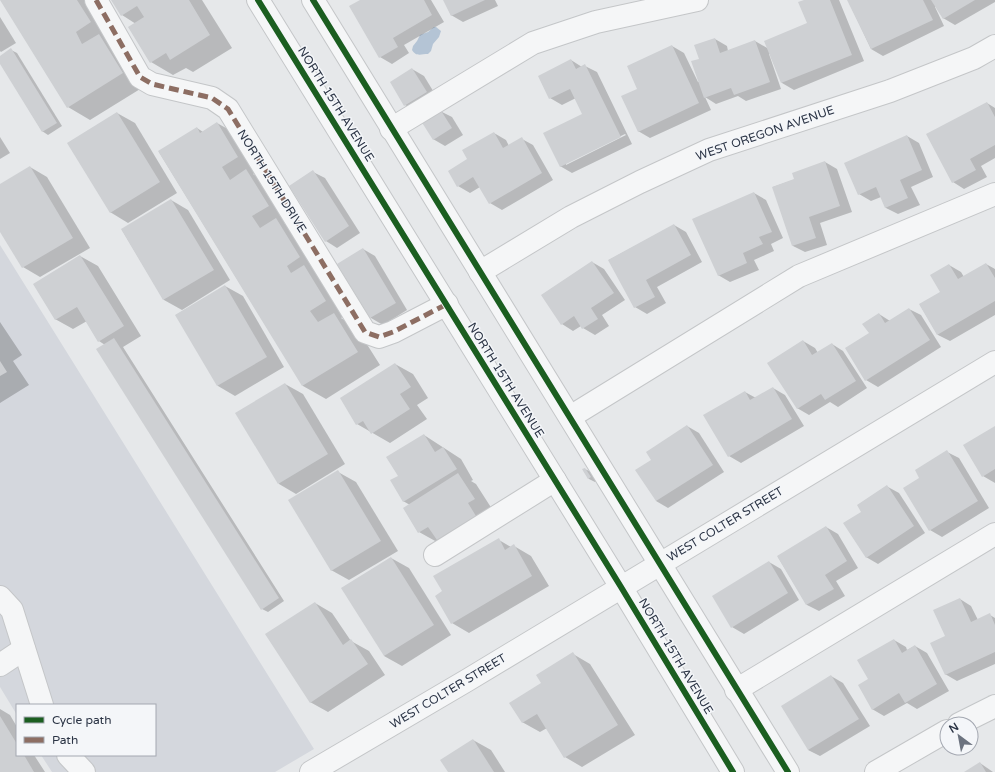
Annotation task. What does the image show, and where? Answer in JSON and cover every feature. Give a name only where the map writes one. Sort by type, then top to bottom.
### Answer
[{"type":"street","name":"NORTH 15TH DRIVE","points":[[96,0],[140,77],[152,84],[212,98],[228,109],[365,332],[379,337],[393,332],[447,304]]},
{"type":"street","name":"NORTH 15TH AVENUE","points":[[258,0],[447,304],[733,772]]},
{"type":"street","points":[[313,0],[736,690],[788,772]]},
{"type":"street","points":[[392,129],[533,43],[596,22],[697,0]]},
{"type":"street","name":"WEST OREGON AVENUE","points":[[480,272],[571,217],[640,182],[709,150],[890,91],[974,58],[995,46]]},
{"type":"street","points":[[570,417],[799,276],[995,194]]},
{"type":"street","name":"WEST COLTER STREET","points":[[313,772],[995,362]]},
{"type":"street","points":[[435,555],[555,480]]},
{"type":"street","points":[[736,690],[995,534]]},
{"type":"street","points":[[0,597],[12,610],[42,704]]},
{"type":"street","points":[[0,665],[24,649]]},
{"type":"street","points":[[975,716],[995,706]]},
{"type":"street","points":[[876,772],[939,736]]},
{"type":"street","points":[[69,756],[84,772]]},
{"type":"shaded area","points":[[0,245],[314,749],[275,772],[52,772],[42,756],[156,756],[156,704],[16,704],[16,713],[0,687]]},
{"type":"water","points":[[434,27],[441,31],[439,37],[433,44],[431,51],[428,54],[415,54],[412,50],[413,46],[420,35],[428,32]]},
{"type":"building","points":[[0,0],[77,0],[91,22],[76,32],[82,44],[99,34],[123,73],[67,108]]},
{"type":"building","points":[[111,0],[189,0],[210,35],[170,60],[166,53],[150,63],[128,27],[144,17],[137,6],[121,16]]},
{"type":"building","points":[[360,0],[424,0],[432,15],[393,38],[398,47],[379,58],[349,6]]},
{"type":"building","points":[[443,0],[485,0],[451,16]]},
{"type":"building","points":[[804,0],[830,0],[852,55],[781,83],[764,41],[807,23],[798,2]]},
{"type":"building","points":[[847,0],[923,0],[933,20],[871,49]]},
{"type":"building","points":[[931,0],[975,0],[943,19]]},
{"type":"building","points":[[715,38],[720,53],[755,40],[770,82],[734,95],[731,88],[704,98],[691,61],[699,59],[694,45]]},
{"type":"building","points":[[672,45],[699,103],[638,132],[621,96],[637,89],[627,66]]},
{"type":"building","points":[[11,48],[57,123],[42,132],[0,64],[0,56]]},
{"type":"building","points":[[571,59],[576,69],[585,64],[621,137],[560,167],[543,133],[582,114],[570,89],[549,99],[538,76]]},
{"type":"building","points":[[412,68],[427,92],[404,106],[390,82]]},
{"type":"building","points":[[987,102],[995,117],[995,145],[970,159],[976,170],[952,183],[926,134]]},
{"type":"building","points":[[440,109],[452,128],[433,140],[421,121]]},
{"type":"building","points":[[117,112],[160,182],[110,213],[67,143]]},
{"type":"building","points":[[217,122],[238,157],[222,167],[230,180],[246,169],[269,206],[252,216],[260,228],[276,218],[300,257],[287,266],[291,273],[304,265],[326,301],[310,311],[318,322],[334,313],[358,352],[302,386],[158,151],[197,127],[200,133]]},
{"type":"building","points":[[494,132],[503,148],[522,137],[542,173],[489,204],[473,177],[457,187],[448,171],[467,159],[462,150]]},
{"type":"building","points":[[907,135],[922,170],[900,180],[908,198],[885,208],[876,187],[858,195],[844,163]]},
{"type":"building","points":[[825,161],[840,206],[809,217],[816,238],[792,246],[772,187],[794,179],[792,173]]},
{"type":"building","points":[[30,166],[73,238],[22,268],[0,232],[0,184]]},
{"type":"building","points":[[313,170],[349,226],[325,242],[289,186]]},
{"type":"building","points":[[754,192],[772,232],[759,237],[763,244],[743,253],[747,263],[718,276],[692,219]]},
{"type":"building","points":[[171,199],[214,270],[163,300],[121,229]]},
{"type":"building","points":[[674,224],[691,255],[646,280],[655,297],[634,308],[608,260]]},
{"type":"building","points":[[363,248],[396,303],[370,318],[337,264]]},
{"type":"building","points":[[80,255],[124,326],[98,342],[77,307],[55,320],[33,284]]},
{"type":"building","points":[[592,261],[614,293],[591,308],[598,319],[582,329],[574,316],[561,325],[541,295]]},
{"type":"building","points":[[986,263],[995,278],[995,301],[937,335],[919,304],[940,292],[930,275],[949,264],[958,279]]},
{"type":"building","points":[[225,285],[267,357],[217,386],[175,315]]},
{"type":"building","points":[[909,308],[930,340],[865,381],[845,348],[869,333],[862,324],[879,313],[885,323]]},
{"type":"building","points":[[114,338],[279,598],[261,610],[96,349]]},
{"type":"building","points":[[803,340],[812,355],[832,343],[856,381],[825,400],[821,394],[797,409],[767,363]]},
{"type":"building","points":[[0,361],[7,372],[0,376]]},
{"type":"building","points":[[395,363],[411,387],[400,394],[410,409],[371,434],[363,421],[356,425],[340,398]]},
{"type":"building","points":[[285,383],[328,454],[278,484],[235,413]]},
{"type":"building","points":[[773,387],[792,419],[728,457],[703,415],[745,391],[750,400]]},
{"type":"building","points":[[687,425],[713,465],[656,501],[635,470],[651,460],[646,452]]},
{"type":"building","points":[[995,426],[995,469],[982,477],[963,445]]},
{"type":"building","points":[[424,434],[435,452],[443,447],[457,469],[403,502],[390,480],[398,476],[386,457]]},
{"type":"building","points":[[947,450],[978,501],[929,531],[903,488],[919,478],[915,470]]},
{"type":"building","points":[[585,468],[591,477],[588,479],[582,469]]},
{"type":"building","points":[[338,470],[381,541],[331,571],[288,500]]},
{"type":"building","points":[[458,473],[475,499],[468,503],[476,516],[437,540],[428,527],[418,533],[403,508]]},
{"type":"building","points":[[887,485],[914,526],[866,558],[843,523],[861,512],[857,505]]},
{"type":"building","points":[[826,526],[847,561],[825,575],[834,589],[806,605],[777,556]]},
{"type":"building","points":[[499,538],[505,550],[514,544],[532,576],[451,624],[435,596],[442,591],[433,576]]},
{"type":"building","points":[[391,557],[434,625],[384,656],[341,588]]},
{"type":"building","points":[[769,561],[788,593],[731,628],[712,596]]},
{"type":"building","points":[[960,598],[971,622],[990,613],[995,625],[995,652],[945,675],[930,643],[945,636],[933,610]]},
{"type":"building","points":[[315,602],[343,645],[351,639],[368,664],[310,703],[265,634]]},
{"type":"building","points":[[894,639],[902,653],[915,645],[937,684],[905,703],[899,693],[872,710],[858,685],[868,679],[857,660]]},
{"type":"building","points":[[573,652],[618,725],[564,758],[537,714],[522,723],[509,703],[541,683],[536,675]]},
{"type":"building","points":[[831,675],[859,719],[808,750],[781,706]]},
{"type":"building","points":[[0,716],[16,742],[16,756],[25,756],[34,772],[0,772]]},
{"type":"building","points":[[473,739],[494,772],[448,772],[440,760]]},
{"type":"building","points":[[980,762],[986,772],[964,772]]},
{"type":"marked path","points":[[96,0],[140,77],[152,84],[212,98],[228,109],[365,332],[379,337],[393,332],[447,304]]},
{"type":"cycle path","points":[[258,0],[621,587],[733,772]]},
{"type":"cycle path","points":[[313,0],[788,772]]}]
